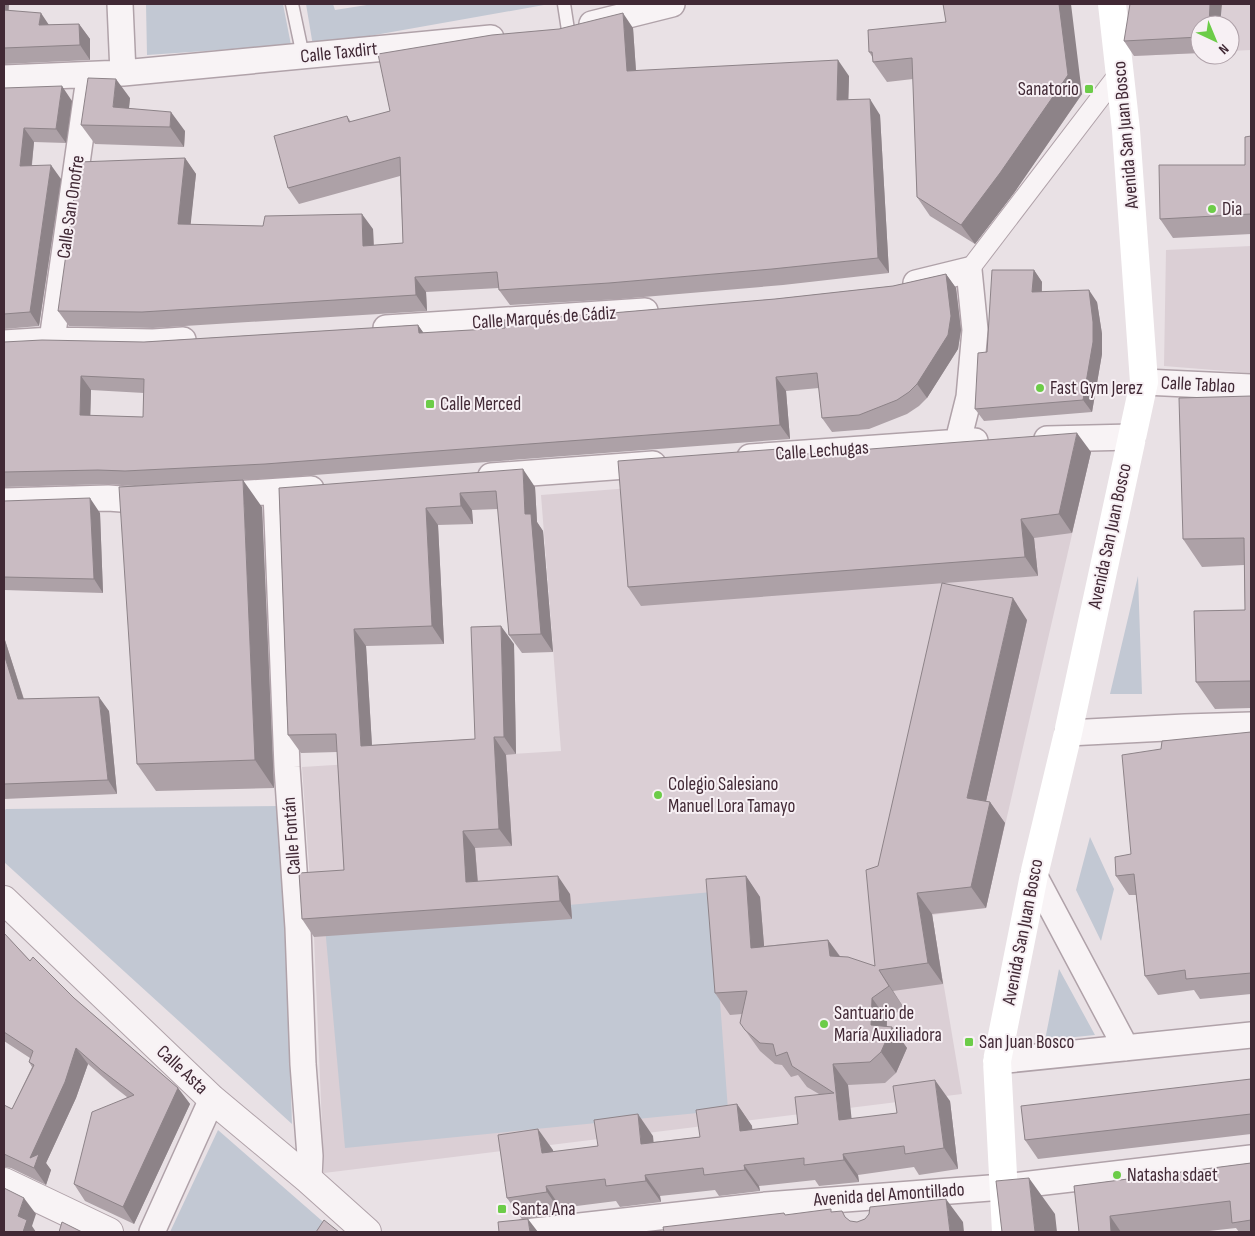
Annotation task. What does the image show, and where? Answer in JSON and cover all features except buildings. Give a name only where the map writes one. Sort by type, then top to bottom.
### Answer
[{"type":"main road","name":"Avenida San Juan Bosco","points":[[1006,1232],[997,1061],[1034,875],[1068,733],[1144,382],[1129,164],[1112,4]]},
{"type":"street","points":[[120,4],[122,73]]},
{"type":"street","points":[[558,31],[672,4]]},
{"type":"street","name":"Calle Taxdirt","points":[[4,78],[122,73],[511,36]]},
{"type":"street","points":[[891,287],[969,270],[1120,72]]},
{"type":"street","name":"Calle San Onofre","points":[[52,340],[90,75]]},
{"type":"street","points":[[958,441],[969,397],[975,330],[969,270]]},
{"type":"street","name":"Calle Marqués de Cádiz","points":[[368,329],[669,309]]},
{"type":"street","points":[[4,343],[52,340],[153,342],[202,339]]},
{"type":"street","name":"Calle Tablao","points":[[1144,382],[1251,387]]},
{"type":"street","points":[[1026,440],[1132,437]]},
{"type":"street","name":"Calle Lechugas","points":[[731,458],[958,441],[997,440]]},
{"type":"street","points":[[464,478],[672,462]]},
{"type":"street","points":[[201,496],[335,487]]},
{"type":"street","name":"Calle Fontán","points":[[276,492],[287,766],[298,928],[303,1064],[310,1156],[309,1180]]},
{"type":"street","points":[[4,501],[173,498]]},
{"type":"street","points":[[1068,733],[1186,726],[1251,725]]},
{"type":"street","points":[[1034,875],[1126,1048]]},
{"type":"street","name":"Calle Asta","points":[[4,900],[212,1099],[309,1180],[367,1232]]},
{"type":"street","points":[[997,1061],[1251,1035]]},
{"type":"street","points":[[152,1232],[212,1099]]},
{"type":"street","name":"Avenida del Amontillado","points":[[526,1232],[766,1205],[1003,1187],[1251,1158]]},
{"type":"street","points":[[4,1182],[62,1222],[109,1232]]},
{"type":"street","points":[[869,1196],[872,1223]]},
{"type":"lane","points":[[292,4],[303,56]]},
{"type":"lane","points":[[558,31],[564,4]]},
{"type":"shaded area","points":[[146,4],[283,4],[291,45],[147,55]]},
{"type":"shaded area","points":[[306,4],[333,4],[335,10],[373,4],[544,5],[313,46]]},
{"type":"shaded area","points":[[1142,4],[1251,4],[1251,50],[1240,51],[1240,15],[1190,15],[1190,53],[1134,56]]},
{"type":"shaded area","points":[[1251,246],[1251,373],[1164,366],[1166,250]]},
{"type":"shaded area","name":"Colegio Salesiano Manuel Lora Tamayo","points":[[1091,452],[986,908],[932,915],[962,1094],[324,1173],[314,937],[302,767],[561,751],[541,495]]},
{"type":"shaded area","points":[[1138,576],[1142,694],[1110,694]]},
{"type":"shaded area","points":[[282,806],[292,1124],[4,862],[4,811],[6,809]]},
{"type":"shaded area","points":[[1090,837],[1114,889],[1101,941],[1076,890]]},
{"type":"shaded area","points":[[712,892],[728,1110],[345,1148],[325,927]]},
{"type":"shaded area","points":[[1059,969],[1095,1035],[1045,1040]]},
{"type":"shaded area","points":[[218,1130],[329,1227],[326,1232],[170,1232]]},
{"type":"place","name":"Sanatorio","points":[[1089,89]]},
{"type":"place","name":"Dia","points":[[1212,209]]},
{"type":"place","name":"Fast Gym Jerez","points":[[1040,388]]},
{"type":"place","name":"Calle Merced","points":[[430,404]]},
{"type":"place","name":"Colegio Salesiano Manuel Lora Tamayo","points":[[658,795]]},
{"type":"place","name":"Santuario de María Auxiliadora","points":[[824,1024]]},
{"type":"place","name":"San Juan Bosco","points":[[969,1042]]},
{"type":"place","name":"Natasha sdaet","points":[[1117,1175]]},
{"type":"place","name":"Santa Ana","points":[[502,1209]]}]
